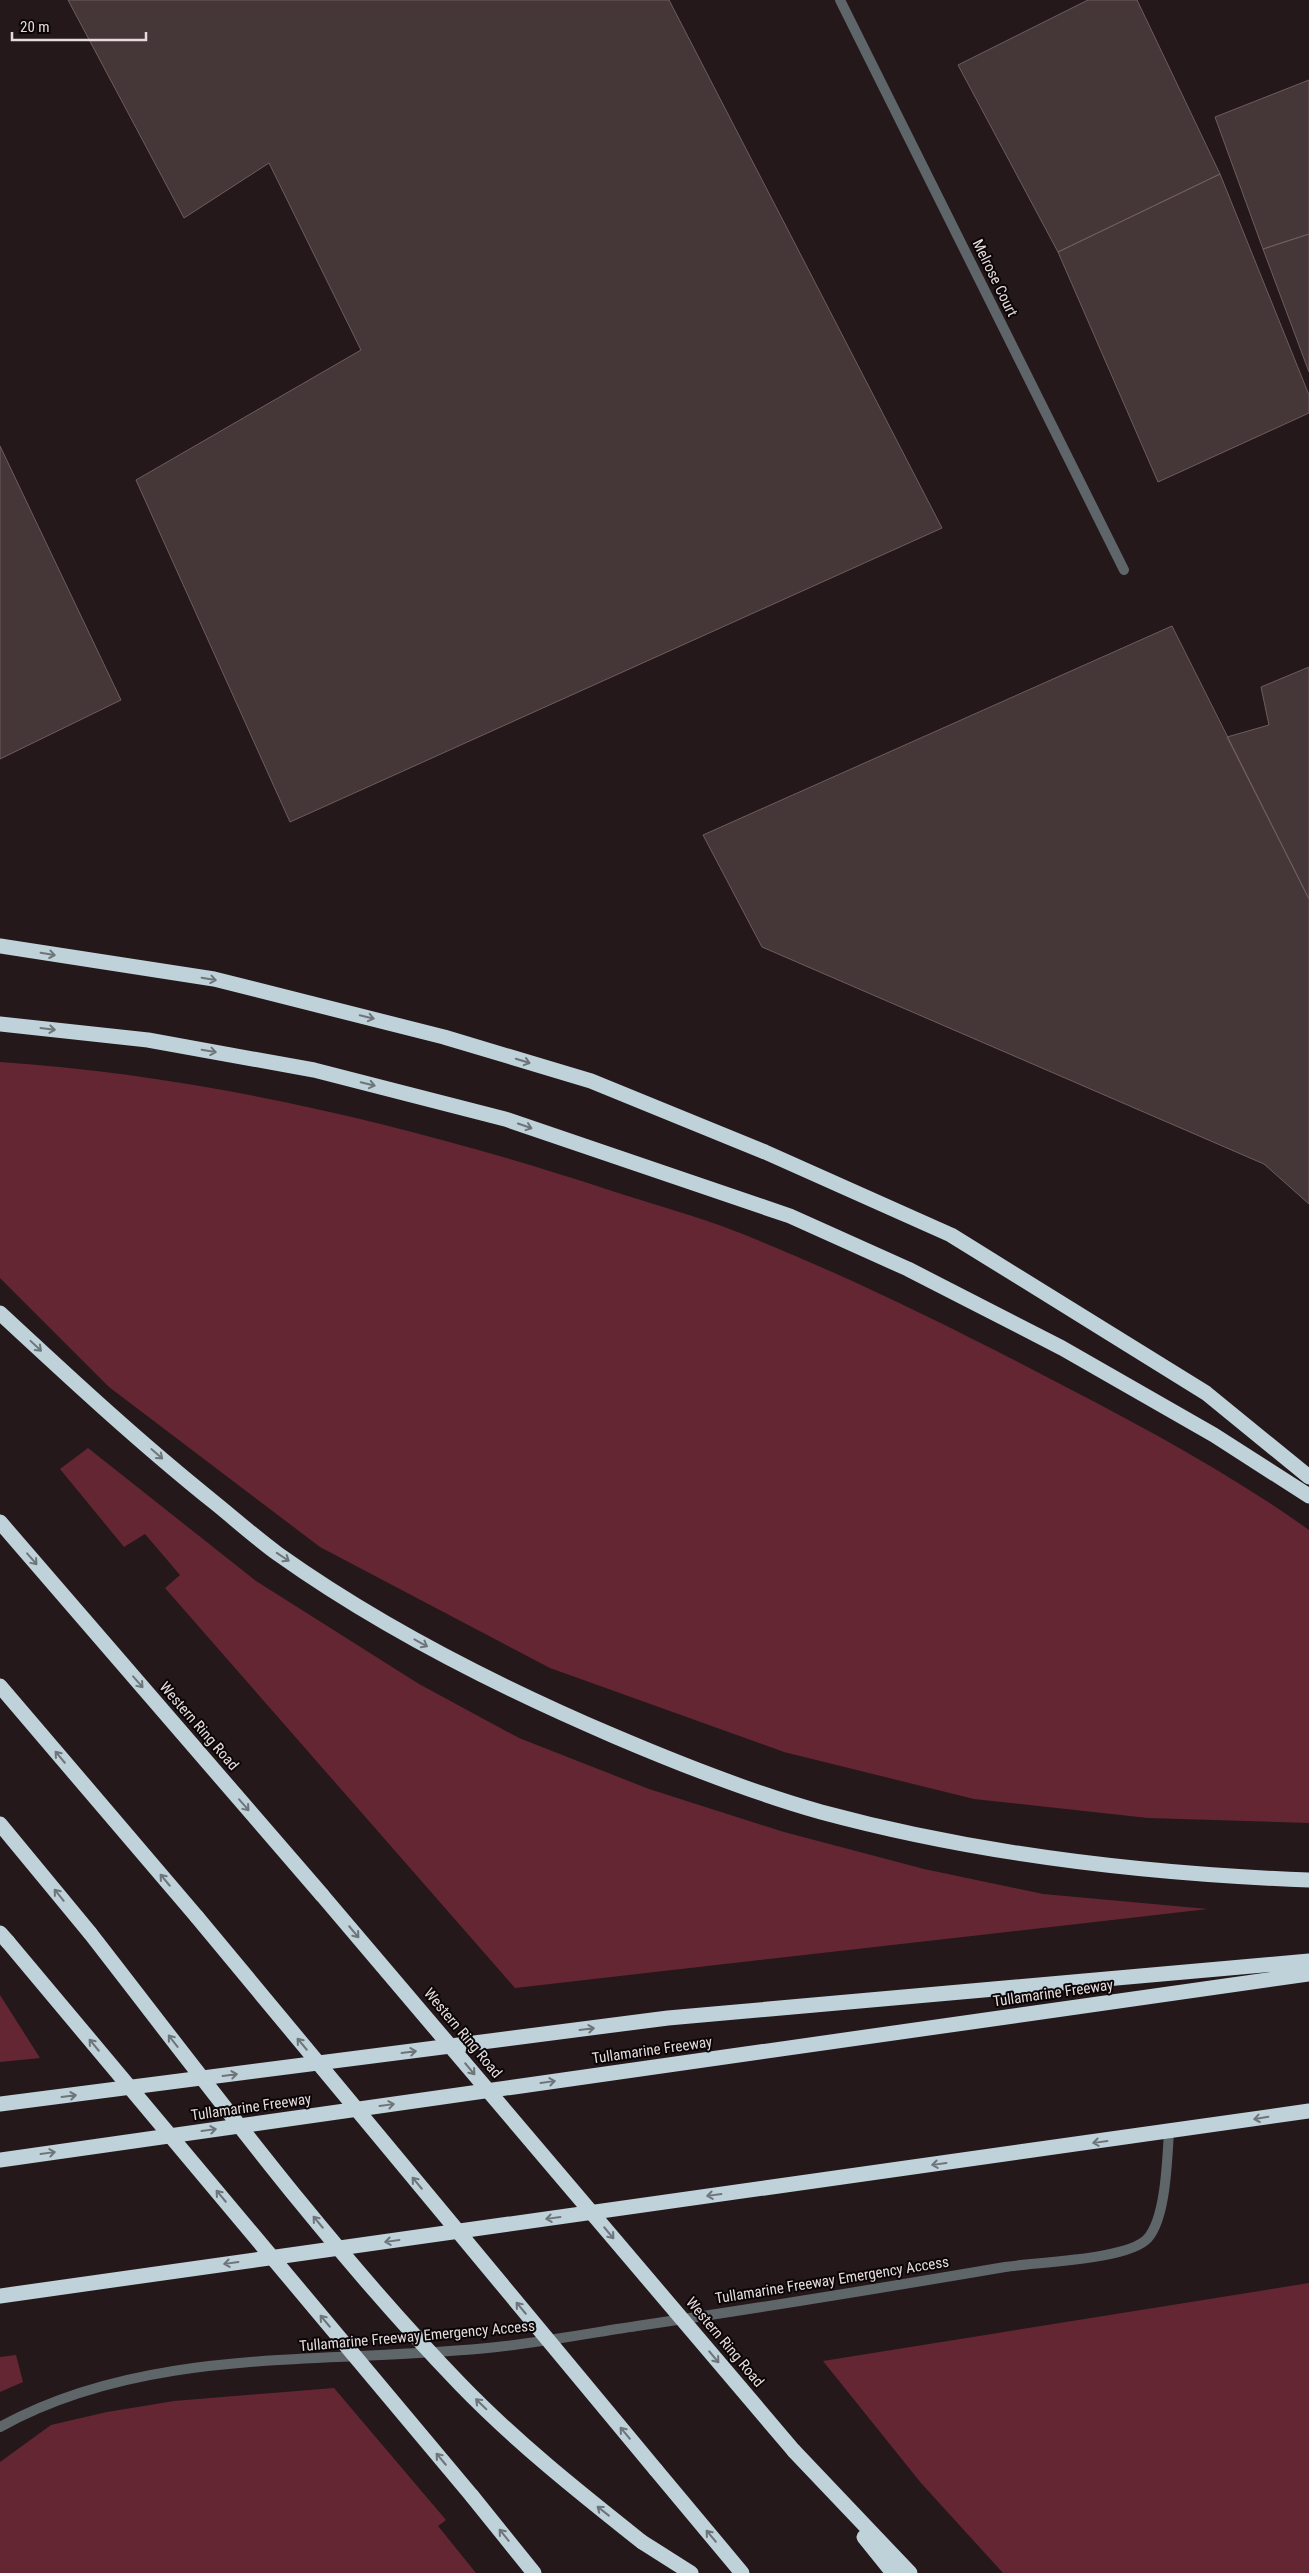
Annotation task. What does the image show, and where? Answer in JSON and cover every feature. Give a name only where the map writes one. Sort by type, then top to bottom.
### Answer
[{"type":"highway","points":[[0,946],[214,979],[444,1037],[591,1082],[765,1152],[951,1236],[1206,1393],[1309,1477]]},
{"type":"highway","points":[[0,1024],[148,1040],[314,1070],[505,1119],[790,1216],[908,1269],[1062,1348],[1214,1435],[1309,1496]]},
{"type":"highway","points":[[0,1313],[86,1393],[179,1474],[276,1553],[403,1633],[475,1672],[573,1719],[745,1789],[823,1812],[930,1838],[1124,1868],[1216,1877],[1309,1880]]},
{"type":"highway","name":"Western Ring Road","points":[[0,1522],[322,1895],[794,2451],[893,2573]]},
{"type":"highway","points":[[0,1686],[197,1918],[742,2573]]},
{"type":"highway","points":[[0,1824],[90,1933],[312,2214],[406,2326],[449,2372],[523,2444],[582,2495],[642,2542],[691,2573]]},
{"type":"highway","points":[[2,1936],[472,2496],[534,2573]]},
{"type":"highway","points":[[0,2104],[668,2018],[1309,1961]]},
{"type":"highway","name":"Tullamarine Freeway","points":[[0,2160],[1309,1974]]},
{"type":"highway","points":[[0,2296],[1309,2111]]},
{"type":"highway","points":[[794,2451],[910,2573]]},
{"type":"lane","name":"Melrose Court","points":[[840,0],[1124,570]]},
{"type":"lane","name":"Tullamarine Freeway Emergency Access","points":[[0,2427],[32,2409],[87,2389],[202,2367],[497,2347],[759,2308],[1038,2262],[1125,2252],[1148,2239],[1156,2220],[1163,2199],[1169,2132]]},
{"type":"shaded area","points":[[0,1062],[154,1079],[231,1091],[307,1107],[458,1144],[707,1221],[855,1282],[1004,1355],[1178,1447],[1244,1487],[1309,1530],[1309,1823],[1148,1818],[974,1799],[784,1752],[550,1668],[320,1547],[109,1387],[0,1278]]},
{"type":"shaded area","points":[[88,1448],[256,1581],[419,1684],[519,1738],[649,1789],[784,1832],[924,1869],[1043,1894],[1208,1909],[515,1988],[165,1588],[180,1575],[145,1534],[124,1547],[60,1469]]},
{"type":"shaded area","points":[[0,1995],[40,2058],[0,2062]]},
{"type":"shaded area","points":[[1309,2283],[1309,2573],[1003,2573],[921,2483],[823,2361]]},
{"type":"shaded area","points":[[16,2355],[23,2382],[0,2392],[0,2357]]},
{"type":"shaded area","points":[[334,2388],[446,2520],[438,2526],[476,2573],[0,2573],[0,2462],[51,2425],[107,2412],[174,2401]]},
{"type":"building","points":[[68,0],[669,0],[942,528],[290,822],[136,480],[361,350],[269,163],[184,218]]},
{"type":"building","points":[[1088,0],[1137,0],[1220,174],[1058,252],[958,65]]},
{"type":"building","points":[[1309,80],[1309,234],[1263,249],[1215,117]]},
{"type":"building","points":[[1220,174],[1309,395],[1309,413],[1158,482],[1058,252]]},
{"type":"building","points":[[1309,234],[1309,372],[1263,249]]},
{"type":"building","points":[[0,446],[121,700],[0,759]]},
{"type":"building","points":[[1172,626],[1309,899],[1309,1204],[1264,1164],[762,947],[703,835]]},
{"type":"building","points":[[1309,667],[1309,899],[1227,737],[1269,725],[1261,687]]}]
